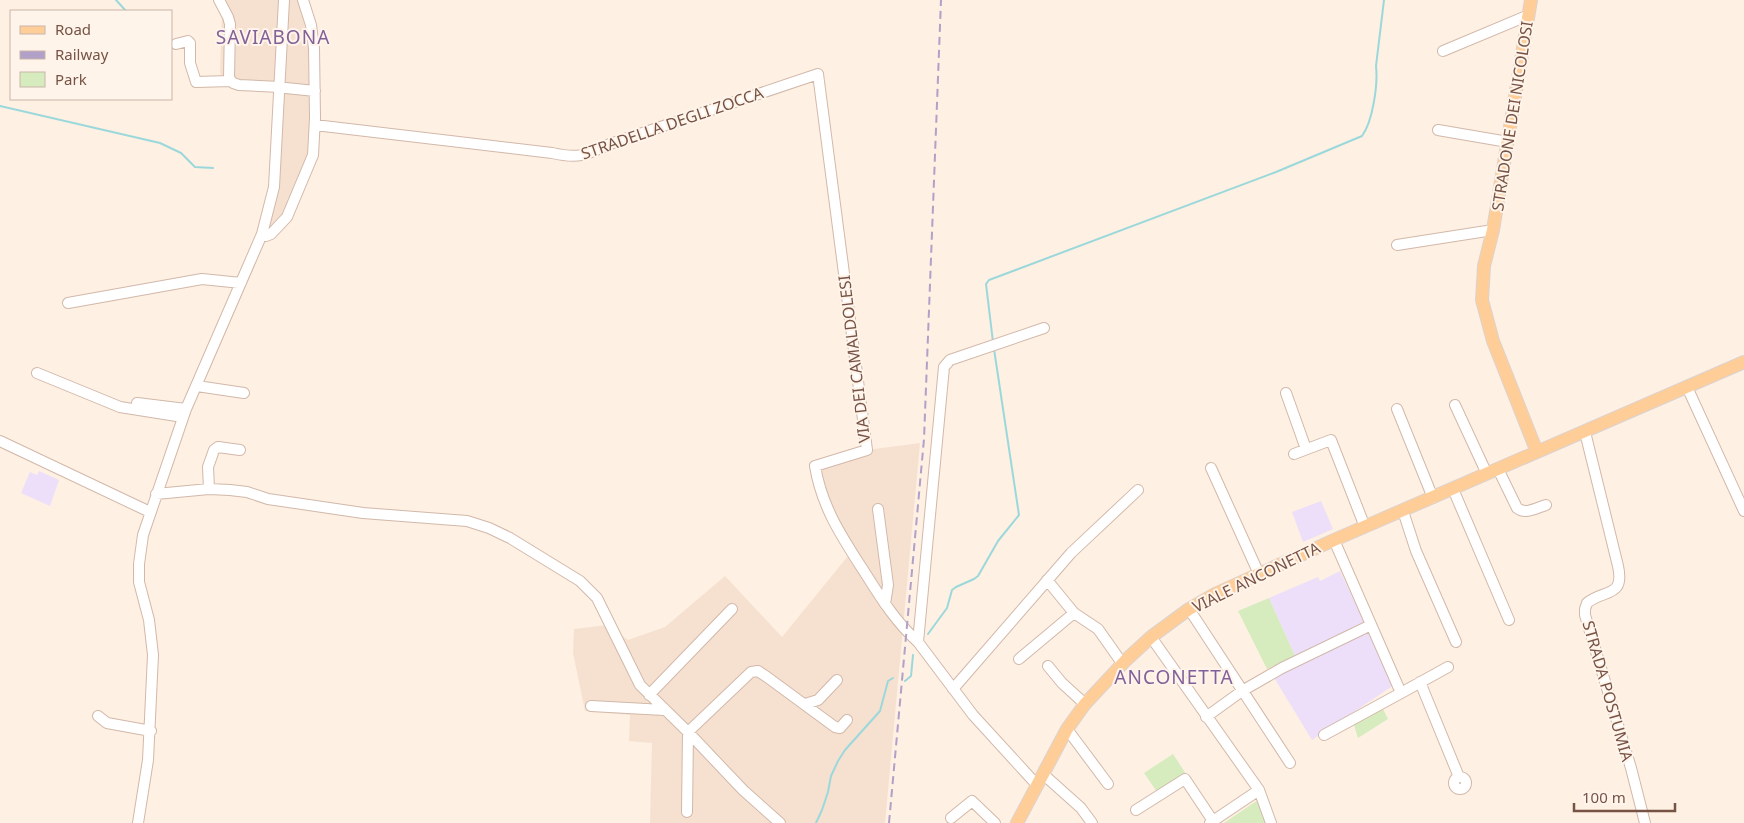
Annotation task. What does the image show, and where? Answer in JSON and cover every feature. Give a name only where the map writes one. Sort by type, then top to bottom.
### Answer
[{"type":"main road","name":"STRADONE DEI NICOLOSI","points":[[1532,1],[1528,15],[1493,230],[1484,266],[1482,300],[1493,341],[1537,452]]},
{"type":"main road","points":[[1537,452],[1744,362]]},
{"type":"main road","name":"VIALE ANCONETTA","points":[[1017,823],[1068,729],[1085,704],[1122,663],[1151,637],[1189,609],[1215,594],[1334,540],[1537,452]]},
{"type":"street","points":[[218,0],[230,24],[228,72],[233,83],[315,91]]},
{"type":"street","points":[[138,823],[151,731],[153,655],[150,620],[139,582],[139,564],[143,535],[185,413],[262,234],[274,187],[283,88],[284,0]]},
{"type":"street","points":[[262,234],[266,236],[271,234],[287,217],[314,155],[314,48],[311,25],[303,0]]},
{"type":"street","points":[[1443,51],[1528,15]]},
{"type":"street","points":[[176,44],[188,41],[190,43],[190,63],[196,82],[231,80]]},
{"type":"street","name":"STRADELLA DEGLI ZOCCA","points":[[315,124],[552,153],[569,157],[586,155],[610,144],[818,74],[832,181]]},
{"type":"street","points":[[1438,130],[1508,142]]},
{"type":"street","name":"VIA DEI CAMALDOLESI","points":[[832,181],[867,450],[815,466],[818,484],[836,528],[885,604],[907,633],[918,642],[973,715],[1040,780],[1081,808],[1092,823]]},
{"type":"street","name":"STRADONE DEI NICOLOSI","points":[[1396,245],[1493,230]]},
{"type":"street","points":[[68,303],[202,279],[241,283]]},
{"type":"street","points":[[918,642],[944,367],[950,360],[1044,328]]},
{"type":"street","points":[[36,373],[120,407],[185,413]]},
{"type":"street","points":[[197,386],[244,393]]},
{"type":"street","points":[[1687,386],[1744,511]]},
{"type":"street","points":[[1286,393],[1306,449]]},
{"type":"street","points":[[123,401],[185,413]]},
{"type":"street","points":[[1455,405],[1492,472],[1517,508],[1524,512],[1546,505]]},
{"type":"street","points":[[1397,409],[1433,498]]},
{"type":"street","name":"STRADA POSTUMIA","points":[[1586,432],[1620,581],[1617,588],[1587,603],[1585,616],[1631,768],[1645,823]]},
{"type":"street","points":[[1294,454],[1330,440],[1365,527]]},
{"type":"street","points":[[0,441],[150,512]]},
{"type":"street","points":[[209,488],[208,467],[214,450],[218,447],[240,450]]},
{"type":"street","points":[[1212,468],[1259,574]]},
{"type":"street","points":[[156,494],[209,488],[247,492],[268,499],[363,513],[467,522],[489,528],[510,538],[580,582],[597,598],[640,685],[743,790],[779,823]]},
{"type":"street","points":[[1453,489],[1509,620]]},
{"type":"street","points":[[953,689],[1071,553],[1138,490]]},
{"type":"street","points":[[878,509],[888,586],[885,604]]},
{"type":"street","points":[[1403,511],[1416,551],[1456,642]]},
{"type":"street","points":[[1334,540],[1401,693]]},
{"type":"street","points":[[1048,580],[1074,613],[1098,630],[1122,663]]},
{"type":"street","points":[[649,695],[732,609]]},
{"type":"street","points":[[1189,609],[1290,763]]},
{"type":"street","points":[[1019,660],[1074,613]]},
{"type":"street","points":[[1206,717],[1242,691],[1282,668],[1371,625]]},
{"type":"street","points":[[1151,637],[1259,790],[1271,823]]},
{"type":"street","points":[[1048,666],[1062,683],[1085,704]]},
{"type":"street","points":[[1324,735],[1448,666]]},
{"type":"street","points":[[687,812],[688,732],[751,672],[758,671],[767,676],[835,727],[840,728],[848,720]]},
{"type":"street","points":[[805,704],[818,700],[837,680]]},
{"type":"street","points":[[1420,682],[1459,777]]},
{"type":"street","points":[[591,706],[664,710]]},
{"type":"street","points":[[98,716],[107,723],[151,731]]},
{"type":"street","points":[[1068,729],[1108,784]]},
{"type":"street","points":[[1136,810],[1184,779],[1212,822],[1259,790]]},
{"type":"street","points":[[951,818],[972,801],[995,823]]},
{"type":"shaded area","points":[[216,0],[303,0],[311,25],[313,155],[287,217],[266,236],[274,187],[280,88],[222,80],[220,72],[222,16]]},
{"type":"shaded area","points":[[920,443],[885,823],[650,823],[652,743],[629,741],[630,715],[585,711],[573,653],[574,629],[608,625],[628,640],[665,627],[725,576],[782,637],[848,556],[876,598],[836,528],[815,466],[867,450]]},
{"type":"shaded area","points":[[39,471],[59,480],[50,506],[21,493],[30,472],[37,475]]},
{"type":"shaded area","points":[[1321,501],[1333,529],[1303,542],[1292,512]]},
{"type":"shaded area","points":[[1340,571],[1364,622],[1295,656],[1269,598],[1318,577],[1320,581]]},
{"type":"shaded area","points":[[1368,630],[1371,631],[1394,678],[1391,687],[1312,740],[1273,676]]},
{"type":"green space","points":[[1269,598],[1295,656],[1267,669],[1238,611]]},
{"type":"green space","points":[[1383,709],[1388,719],[1358,738],[1354,725]]},
{"type":"green space","points":[[1173,754],[1186,774],[1157,792],[1144,773]]},
{"type":"green space","points":[[1257,801],[1266,823],[1224,823],[1255,802]]},
{"type":"waterway","points":[[116,0],[125,10]]},
{"type":"waterway","points":[[993,342],[986,284],[989,280],[1276,172],[1362,136],[1369,121],[1374,102],[1376,66],[1384,0]]},
{"type":"waterway","points":[[0,106],[160,143],[181,153],[195,167],[213,168]]},
{"type":"waterway","points":[[928,634],[947,608],[952,590],[978,576],[998,541],[1019,515],[994,349]]},
{"type":"waterway","points":[[905,681],[911,676],[913,655]]},
{"type":"waterway","points":[[816,823],[828,792],[831,776],[838,761],[845,750],[880,711],[888,681],[893,678]]},
{"type":"railway","points":[[889,823],[924,439],[941,0]]},
{"type":"district","name":"SAVIABONA","points":[[273,37]]},
{"type":"district","name":"ANCONETTA","points":[[1174,677]]}]
